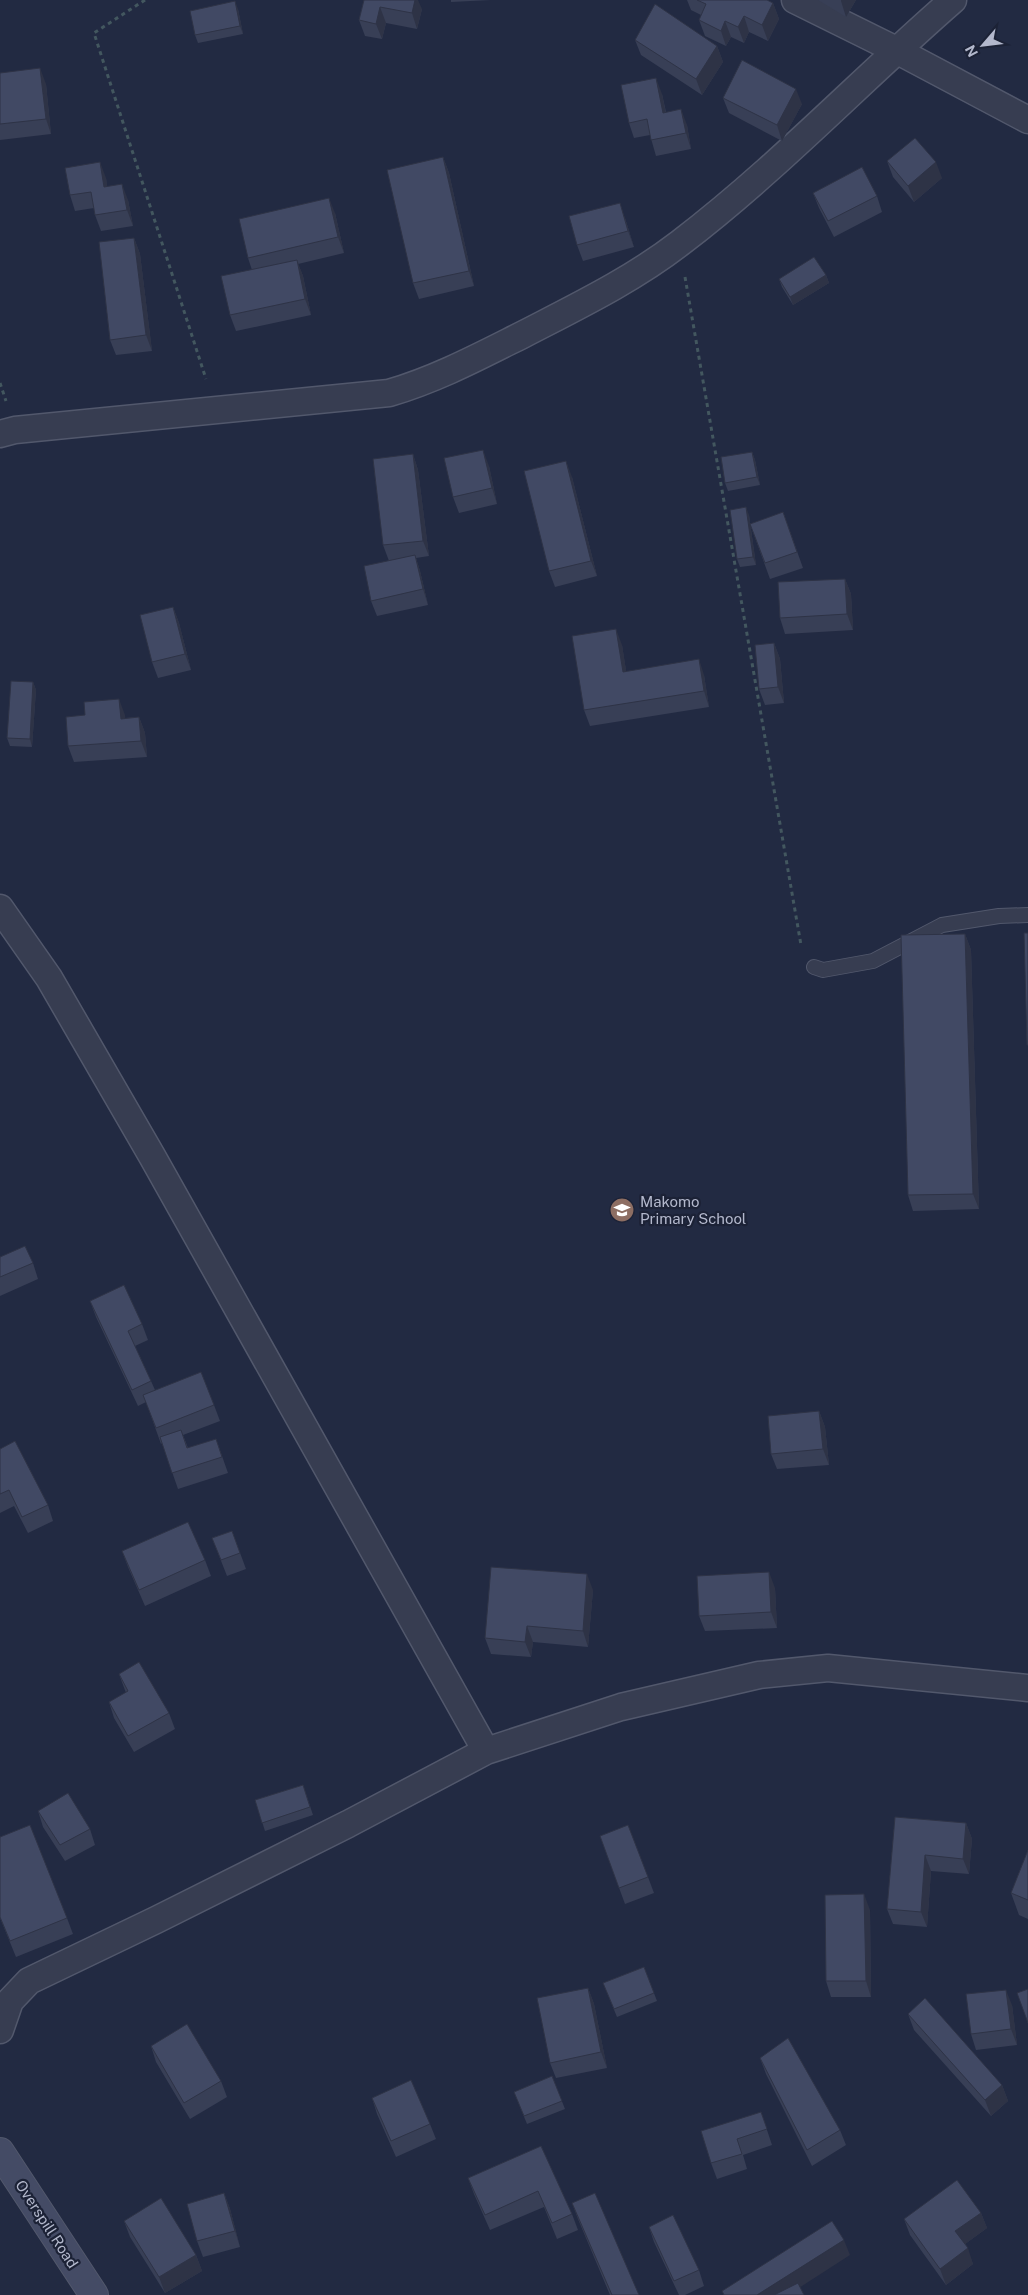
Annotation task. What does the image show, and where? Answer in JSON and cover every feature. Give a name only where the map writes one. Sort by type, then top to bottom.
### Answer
[{"type":"street","points":[[795,0],[896,50],[1028,120]]},
{"type":"street","points":[[0,434],[15,430],[389,392],[417,385],[463,365],[616,287],[679,244],[774,166],[896,50],[953,0]]},
{"type":"street","points":[[0,908],[48,978],[142,1139],[486,1751]]},
{"type":"street","points":[[0,2030],[10,2000],[29,1981],[348,1824],[486,1751],[621,1707],[759,1675],[828,1668],[1028,1688]]},
{"type":"street","name":"Overspill Road","points":[[0,2152],[94,2295]]},
{"type":"lane","points":[[814,967],[823,970],[873,960],[942,926],[999,916],[1028,915]]},
{"type":"path","points":[[145,0],[94,33],[215,409]]},
{"type":"path","points":[[679,244],[798,935],[804,955],[814,967]]},
{"type":"building","points":[[364,0],[415,0],[412,13],[380,7],[376,24],[359,20]]},
{"type":"building","points":[[697,0],[767,0],[773,3],[762,25],[744,16],[738,27],[725,21],[721,31],[699,20],[706,4]]},
{"type":"building","points":[[235,1],[240,26],[195,35],[190,11]]},
{"type":"building","points":[[655,4],[717,46],[696,79],[635,40]]},
{"type":"building","points":[[742,60],[796,89],[777,125],[723,98]]},
{"type":"building","points":[[40,68],[46,119],[0,124],[0,73]]},
{"type":"building","points":[[656,78],[663,113],[681,109],[686,133],[651,140],[647,119],[629,123],[621,85]]},
{"type":"building","points":[[915,138],[936,162],[908,186],[887,161]]},
{"type":"building","points":[[443,157],[469,271],[413,283],[387,170]]},
{"type":"building","points":[[100,162],[104,187],[122,184],[127,210],[95,215],[91,192],[70,195],[65,168]]},
{"type":"building","points":[[862,167],[877,196],[828,221],[813,193]]},
{"type":"building","points":[[329,198],[338,237],[248,258],[239,219]]},
{"type":"building","points":[[620,203],[628,231],[577,245],[569,216]]},
{"type":"building","points":[[134,238],[146,335],[110,340],[99,242]]},
{"type":"building","points":[[814,257],[826,275],[790,297],[779,279]]},
{"type":"building","points":[[297,260],[305,299],[230,315],[221,276]]},
{"type":"building","points":[[483,450],[492,488],[453,497],[444,458]]},
{"type":"building","points":[[752,452],[757,477],[725,483],[721,457]]},
{"type":"building","points":[[413,454],[423,541],[383,545],[373,459]]},
{"type":"building","points":[[566,461],[591,561],[549,571],[524,471]]},
{"type":"building","points":[[746,507],[753,557],[737,559],[730,510]]},
{"type":"building","points":[[783,512],[797,552],[765,563],[750,524]]},
{"type":"building","points":[[415,555],[423,589],[371,601],[364,566]]},
{"type":"building","points":[[845,579],[847,614],[780,618],[778,582]]},
{"type":"building","points":[[173,607],[185,654],[152,662],[140,615]]},
{"type":"building","points":[[616,629],[623,672],[699,659],[704,691],[584,710],[572,636]]},
{"type":"building","points":[[774,643],[778,687],[759,689],[755,645]]},
{"type":"building","points":[[11,681],[33,682],[30,739],[7,738]]},
{"type":"building","points":[[119,699],[121,719],[139,717],[141,741],[68,746],[66,717],[85,715],[84,702]]},
{"type":"building","points":[[1024,933],[1028,933],[1028,1045],[1027,1045]]},
{"type":"building","points":[[965,934],[973,1194],[908,1195],[901,935]]},
{"type":"building","points":[[25,1246],[33,1263],[0,1277],[0,1257]]},
{"type":"building","points":[[124,1285],[142,1324],[128,1331],[151,1381],[132,1390],[90,1301]]},
{"type":"building","points":[[201,1372],[214,1405],[156,1428],[143,1395]]},
{"type":"building","points":[[819,1411],[823,1449],[771,1454],[768,1416]]},
{"type":"building","points":[[181,1430],[187,1448],[216,1439],[222,1457],[172,1473],[160,1437]]},
{"type":"building","points":[[15,1441],[48,1505],[22,1517],[9,1490],[0,1494],[0,1449]]},
{"type":"building","points":[[188,1522],[205,1560],[139,1590],[122,1551]]},
{"type":"building","points":[[232,1531],[240,1553],[221,1560],[212,1538]]},
{"type":"building","points":[[491,1567],[587,1574],[583,1631],[527,1626],[525,1642],[485,1638]]},
{"type":"building","points":[[769,1572],[771,1612],[699,1616],[697,1576]]},
{"type":"building","points":[[139,1662],[169,1713],[128,1736],[109,1702],[128,1691],[119,1674]]},
{"type":"building","points":[[303,1785],[310,1807],[262,1823],[255,1800]]},
{"type":"building","points":[[68,1793],[90,1829],[60,1845],[38,1811]]},
{"type":"building","points":[[895,1817],[966,1823],[963,1859],[925,1855],[921,1912],[887,1909]]},
{"type":"building","points":[[30,1825],[67,1918],[10,1941],[0,1917],[0,1837]]},
{"type":"building","points":[[628,1825],[648,1877],[619,1888],[600,1836]]},
{"type":"building","points":[[1028,1850],[1028,1900],[1011,1893]]},
{"type":"building","points":[[864,1894],[866,1981],[826,1981],[825,1895]]},
{"type":"building","points":[[644,1967],[654,1993],[614,2009],[603,1983]]},
{"type":"building","points":[[588,1988],[601,2052],[550,2063],[537,1998]]},
{"type":"building","points":[[1028,1989],[1028,2023],[1017,1993]]},
{"type":"building","points":[[1006,1990],[1011,2029],[971,2034],[966,1994]]},
{"type":"building","points":[[925,1998],[1002,2085],[985,2100],[908,2014]]},
{"type":"building","points":[[187,2024],[221,2081],[184,2103],[151,2046]]},
{"type":"building","points":[[788,2038],[840,2130],[807,2150],[760,2058]]},
{"type":"building","points":[[552,2076],[562,2101],[524,2116],[514,2092]]},
{"type":"building","points":[[411,2080],[430,2124],[391,2141],[372,2098]]},
{"type":"building","points":[[761,2112],[767,2129],[737,2139],[742,2154],[711,2163],[701,2131]]},
{"type":"building","points":[[541,2146],[572,2214],[552,2223],[538,2191],[485,2215],[468,2178]]},
{"type":"building","points":[[957,2180],[981,2213],[955,2231],[968,2248],[940,2269],[904,2219]]},
{"type":"building","points":[[224,2193],[235,2231],[197,2241],[187,2204]]},
{"type":"building","points":[[595,2193],[639,2295],[612,2295],[572,2203]]},
{"type":"building","points":[[161,2198],[196,2255],[159,2277],[124,2221]]},
{"type":"building","points":[[673,2215],[699,2270],[674,2281],[649,2227]]},
{"type":"building","points":[[832,2221],[844,2240],[757,2295],[724,2295],[722,2291]]},
{"type":"building","points":[[798,2283],[804,2295],[774,2295]]},
{"type":"place","name":"Makomo Primary School","points":[[622,1210]]}]
